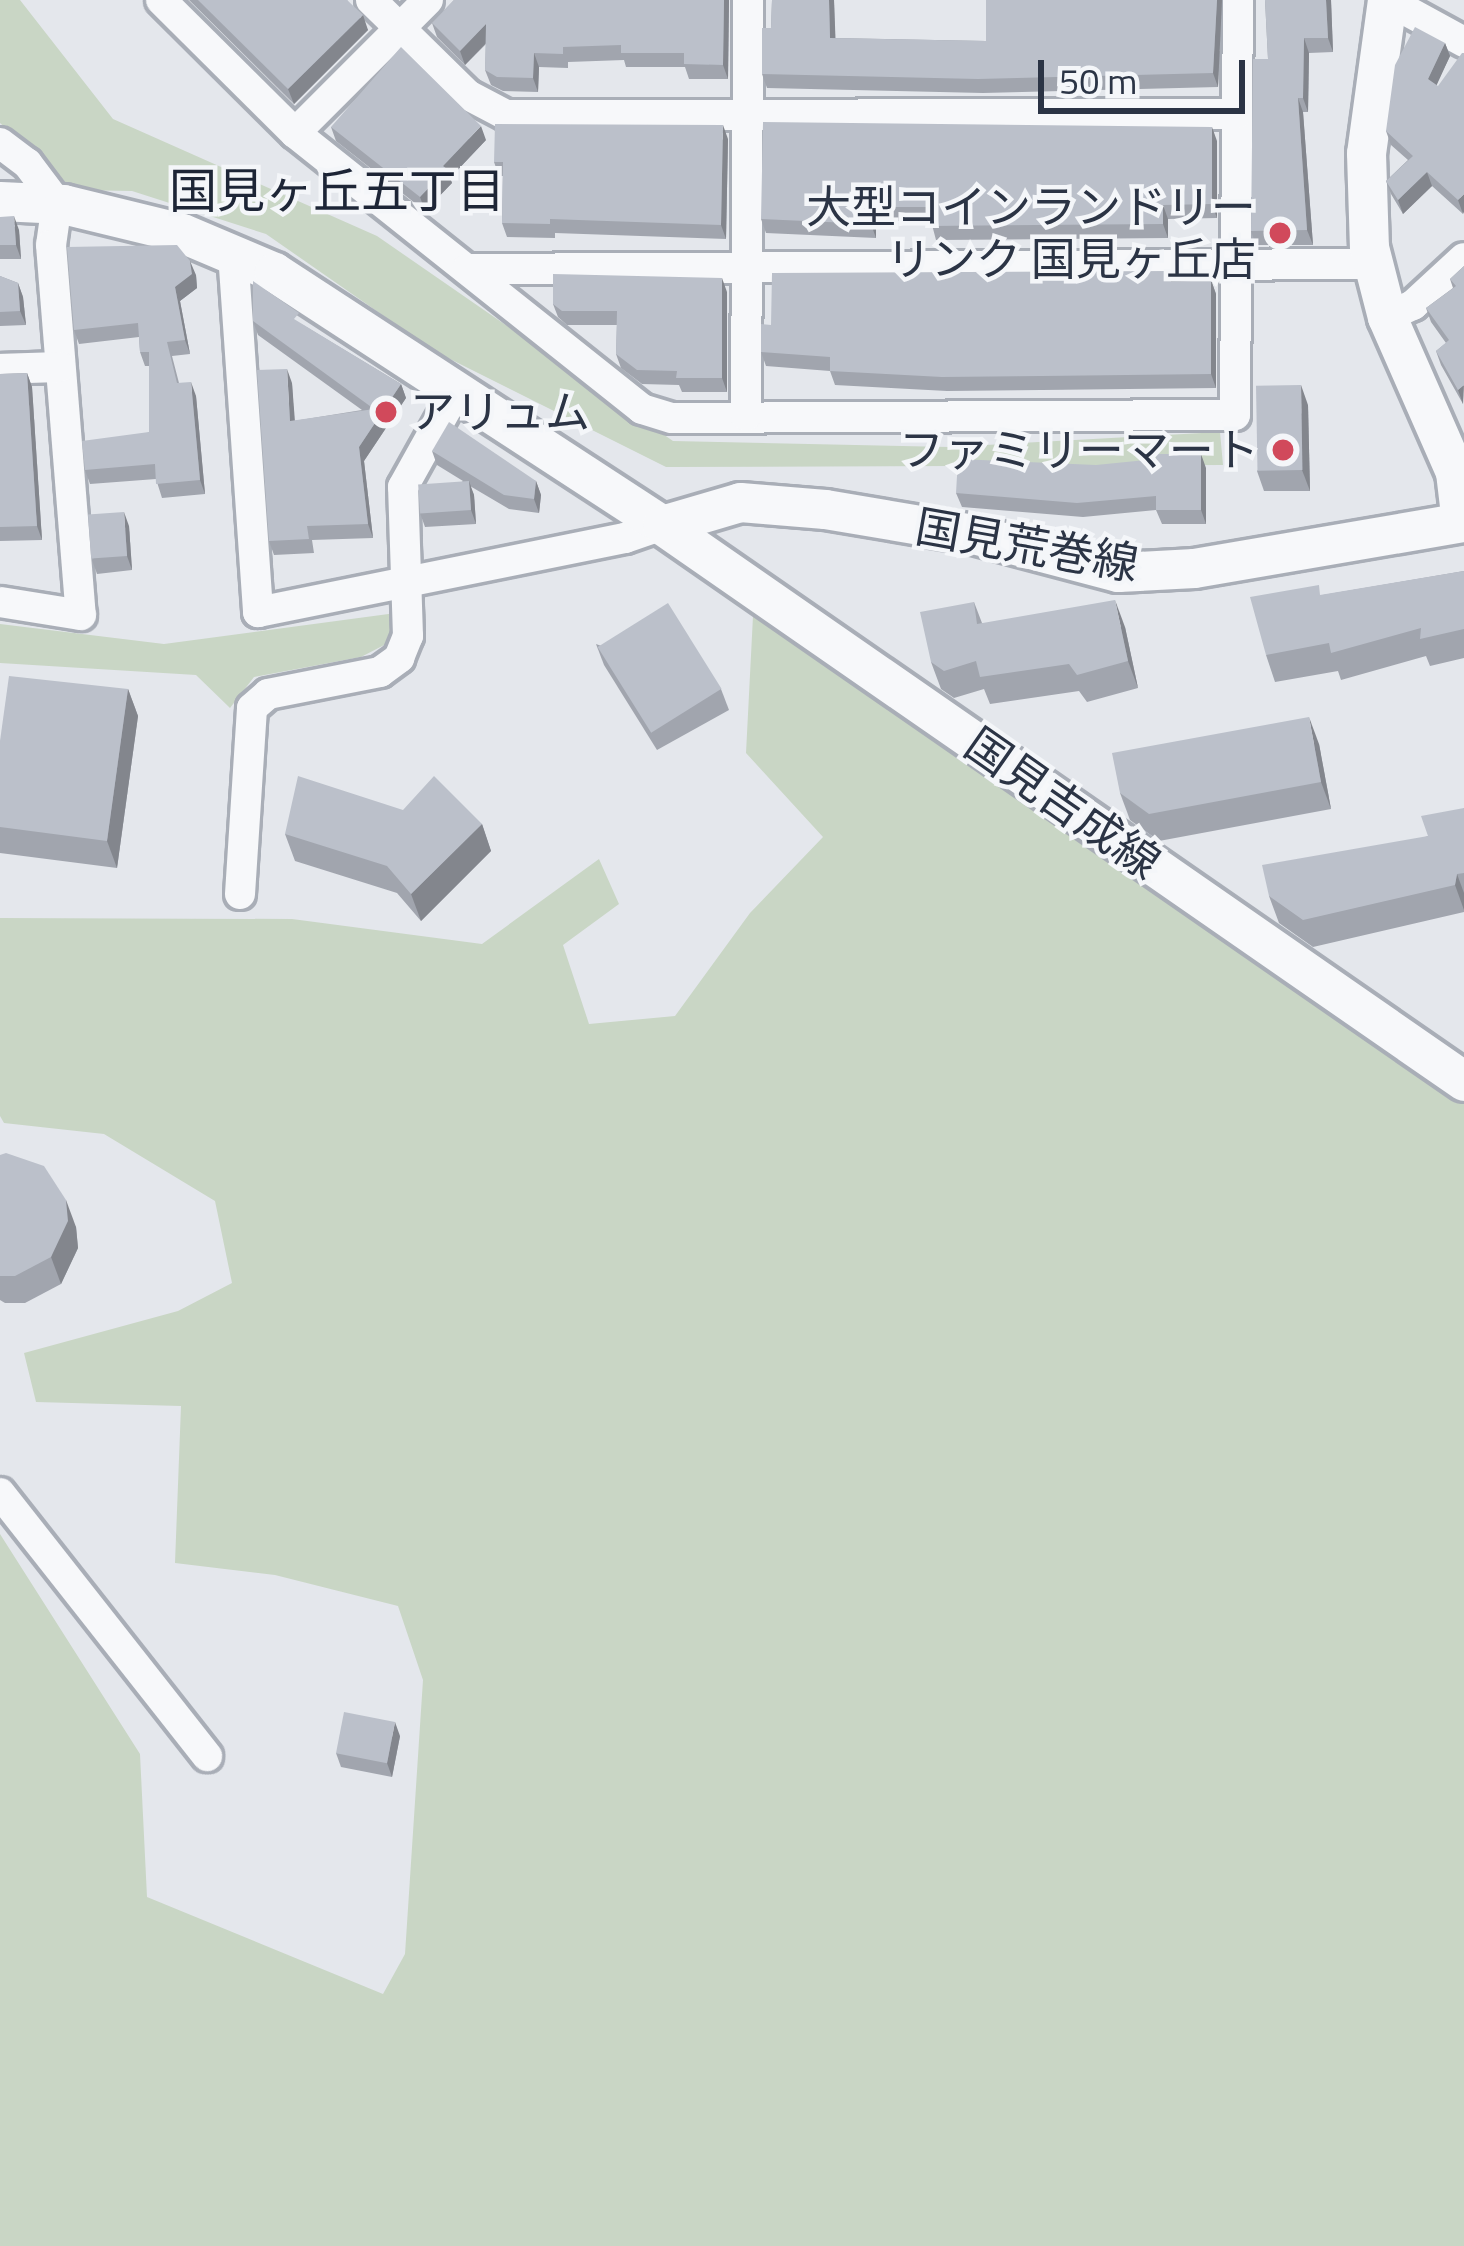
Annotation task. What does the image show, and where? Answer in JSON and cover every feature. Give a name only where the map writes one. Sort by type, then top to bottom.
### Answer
[{"type":"street","points":[[161,0],[295,133],[642,409],[672,418],[1235,415],[1238,0]]},
{"type":"street","points":[[370,0],[468,95],[506,115],[1237,114]]},
{"type":"street","points":[[295,133],[428,0]]},
{"type":"street","points":[[746,416],[748,0]]},
{"type":"street","points":[[1463,522],[1456,451],[1387,317],[1372,264],[1366,153],[1387,0],[1464,43]]},
{"type":"street","points":[[0,143],[26,164],[57,203],[51,245],[81,615],[0,602]]},
{"type":"street","name":"国見吉成線","points":[[0,201],[57,203],[182,233],[274,272],[662,525],[1464,1082]]},
{"type":"street","points":[[233,253],[259,612],[625,538],[662,525]]},
{"type":"street","points":[[1387,317],[1413,305],[1464,259]]},
{"type":"street","points":[[467,269],[1372,264]]},
{"type":"street","points":[[0,369],[60,367]]},
{"type":"street","points":[[240,894],[252,708],[268,694],[380,671],[399,658],[408,637],[403,487],[458,388]]},
{"type":"street","name":"国見荒巻線","points":[[662,525],[740,502],[825,509],[973,535],[1118,572],[1194,568],[1463,522]]},
{"type":"street","points":[[0,1493],[208,1756]]},
{"type":"green space","points":[[0,0],[20,0],[113,119],[377,236],[673,441],[949,447],[1220,432],[1223,465],[666,467],[434,351],[266,234],[132,191],[74,190],[0,123]]},
{"type":"green space","points":[[396,613],[390,642],[361,657],[254,677],[230,708],[196,675],[0,663],[0,624],[164,644]]},
{"type":"green space","points":[[753,616],[785,628],[1464,1102],[1464,2246],[0,2246],[0,1534],[140,1754],[147,1897],[383,1994],[405,1954],[423,1680],[398,1606],[275,1575],[175,1563],[181,1406],[36,1402],[24,1353],[178,1311],[232,1283],[215,1201],[104,1134],[4,1123],[0,1116],[0,918],[292,919],[482,944],[599,859],[619,904],[563,945],[589,1024],[675,1016],[750,913],[823,837],[746,753]]},
{"type":"building","points":[[198,0],[347,0],[363,15],[288,89]]},
{"type":"building","points":[[454,0],[724,0],[723,65],[684,64],[684,53],[621,53],[621,45],[563,47],[563,54],[534,53],[533,78],[497,77],[485,70],[486,24],[460,51],[432,23]]},
{"type":"building","points":[[772,0],[829,0],[830,38],[986,41],[986,0],[1217,0],[1213,73],[978,79],[762,74],[762,28],[771,28]]},
{"type":"building","points":[[1265,0],[1326,0],[1328,38],[1304,38],[1303,98],[1298,98],[1307,230],[1251,231],[1253,59],[1268,59]]},
{"type":"building","points":[[1415,27],[1445,43],[1428,79],[1438,86],[1464,53],[1464,194],[1458,200],[1427,172],[1398,200],[1386,181],[1413,156],[1386,131],[1395,65]]},
{"type":"building","points":[[401,47],[481,126],[420,197],[331,127]]},
{"type":"building","points":[[763,122],[1212,127],[1212,204],[1163,205],[1163,224],[931,226],[931,207],[871,207],[871,224],[761,219]]},
{"type":"building","points":[[495,124],[723,125],[721,225],[550,219],[550,224],[502,223],[503,162],[494,162]]},
{"type":"building","points":[[14,216],[16,245],[0,245],[0,217]]},
{"type":"building","points":[[177,245],[190,261],[192,274],[175,287],[185,340],[167,342],[177,383],[191,382],[200,480],[156,484],[155,464],[85,470],[82,441],[149,432],[149,352],[140,352],[138,323],[74,330],[67,247]]},
{"type":"building","points":[[1464,266],[1464,385],[1458,390],[1436,351],[1449,340],[1426,308],[1456,286],[1450,279]]},
{"type":"building","points":[[1171,271],[1171,282],[1211,280],[1211,374],[942,377],[830,371],[830,357],[761,352],[761,324],[771,325],[772,273]]},
{"type":"building","points":[[553,274],[722,278],[722,378],[676,378],[677,371],[637,370],[616,354],[617,311],[562,311],[553,304]]},
{"type":"building","points":[[0,276],[18,283],[20,311],[0,312]]},
{"type":"building","points":[[253,281],[299,313],[294,319],[401,384],[359,447],[368,524],[307,526],[309,539],[269,541],[257,370],[287,369],[290,421],[374,409],[253,321]]},
{"type":"building","points":[[27,373],[37,526],[0,527],[0,374]]},
{"type":"building","points":[[1301,385],[1302,470],[1257,471],[1256,386]]},
{"type":"building","points":[[449,422],[536,481],[534,499],[504,495],[432,451]]},
{"type":"building","points":[[1156,454],[1201,454],[1201,510],[1156,510],[1156,496],[1077,503],[956,493],[958,459],[1096,465],[1156,459]]},
{"type":"building","points":[[469,481],[471,510],[420,513],[418,485]]},
{"type":"building","points":[[124,512],[127,556],[91,558],[88,515]]},
{"type":"building","points":[[1464,571],[1464,629],[1420,639],[1421,628],[1331,653],[1329,643],[1266,655],[1250,597],[1319,585],[1320,595]]},
{"type":"building","points":[[1115,600],[1128,661],[1077,675],[1069,664],[980,677],[976,661],[944,671],[931,662],[920,612],[974,602],[977,624]]},
{"type":"building","points":[[668,603],[722,689],[651,733],[598,647]]},
{"type":"building","points":[[9,676],[128,689],[107,841],[0,827],[0,741]]},
{"type":"building","points":[[1309,717],[1321,782],[1149,814],[1120,793],[1112,753]]},
{"type":"building","points":[[298,776],[403,810],[434,776],[482,824],[411,894],[387,866],[285,834]]},
{"type":"building","points":[[1464,808],[1464,873],[1457,874],[1455,885],[1303,920],[1269,896],[1262,865],[1428,836],[1421,816]]},
{"type":"building","points":[[0,1155],[44,1166],[66,1200],[68,1221],[51,1257],[15,1276],[0,1276]]},
{"type":"building","points":[[344,1712],[395,1722],[387,1763],[336,1753]]},
{"type":"place","name":"大型コインランドリー リンク 国見ヶ丘店","points":[[1280,233]]},
{"type":"place","name":"アリュム","points":[[386,412]]},
{"type":"place","name":"ファミリーマート","points":[[1283,450]]},
{"type":"district","name":"国見ヶ丘五丁目","points":[[337,191]]}]
